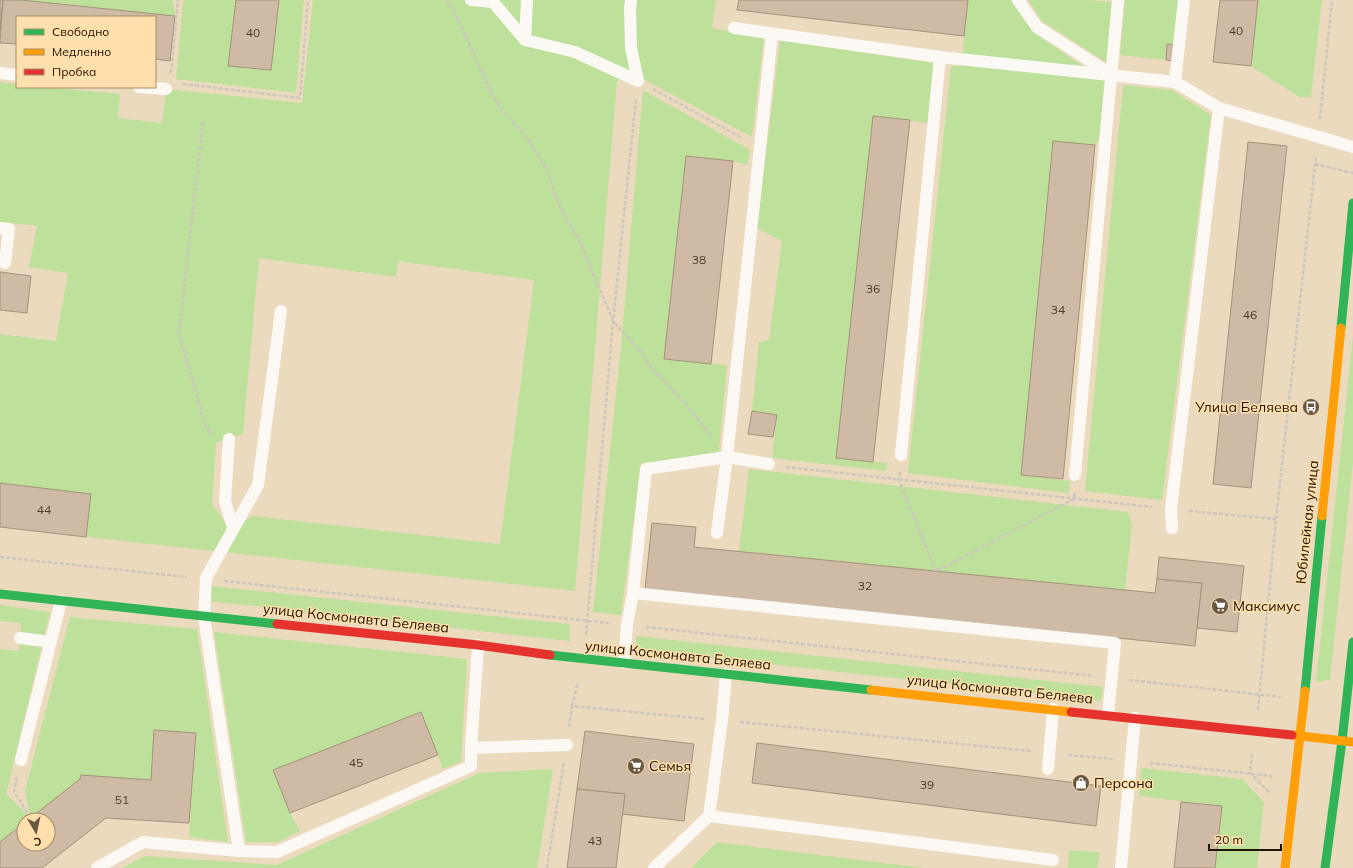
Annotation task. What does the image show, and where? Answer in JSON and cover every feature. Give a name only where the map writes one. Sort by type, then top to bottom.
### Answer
[{"type":"street","name":"Юбилейная улица","points":[[1285,868],[1300,736],[1353,203]]},
{"type":"street","name":"улица Космонавта Беляева","points":[[0,594],[204,617],[478,645],[624,663],[1353,742]]},
{"type":"street","points":[[1325,868],[1342,741],[1353,642]]},
{"type":"lane","points":[[471,0],[493,1],[526,40],[575,52],[638,81]]},
{"type":"lane","points":[[526,40],[527,0]]},
{"type":"lane","points":[[631,0],[631,48],[638,81]]},
{"type":"lane","points":[[1018,0],[1036,27],[1112,75]]},
{"type":"lane","points":[[1075,475],[1118,0]]},
{"type":"lane","points":[[1175,82],[1184,0]]},
{"type":"lane","points":[[734,28],[940,57],[1175,82],[1219,108],[1353,147]]},
{"type":"lane","points":[[717,533],[727,457],[772,34]]},
{"type":"lane","points":[[901,456],[940,57]]},
{"type":"lane","points":[[0,73],[16,75]]},
{"type":"lane","points":[[148,88],[166,90]]},
{"type":"lane","points":[[1172,528],[1171,510],[1219,108]]},
{"type":"lane","points":[[0,228],[9,229],[5,263]]},
{"type":"lane","points":[[239,851],[204,617],[206,578],[258,485],[281,311]]},
{"type":"lane","points":[[229,439],[225,501],[233,528]]},
{"type":"lane","points":[[624,663],[627,625],[633,593],[646,469],[727,457],[769,464]]},
{"type":"lane","points":[[633,593],[1115,643],[1108,715]]},
{"type":"lane","points":[[21,760],[61,601]]},
{"type":"lane","points":[[20,638],[51,642]]},
{"type":"lane","points":[[96,868],[143,842],[239,851],[277,852],[471,766],[478,645]]},
{"type":"lane","points":[[654,868],[709,816],[722,720],[726,674]]},
{"type":"lane","points":[[1048,769],[1053,709]]},
{"type":"lane","points":[[1121,868],[1135,718]]},
{"type":"lane","points":[[471,748],[567,746]]},
{"type":"lane","points":[[709,816],[1053,860]]},
{"type":"path","points":[[171,76],[178,0]]},
{"type":"path","points":[[186,85],[300,98],[308,0]]},
{"type":"path","points":[[447,0],[455,13],[492,94],[502,110],[525,135],[548,171],[555,195],[580,242],[613,321],[640,351],[653,370],[685,403],[727,457]]},
{"type":"path","points":[[1275,798],[1250,773],[1256,732],[1276,519],[1332,0]]},
{"type":"path","points":[[588,620],[613,321],[638,81],[760,148]]},
{"type":"path","points":[[203,122],[180,334],[205,424],[212,437]]},
{"type":"path","points":[[1315,164],[1353,172]]},
{"type":"path","points":[[901,456],[899,480],[936,571],[1074,499]]},
{"type":"path","points":[[794,469],[1171,510],[1276,519]]},
{"type":"path","points":[[1074,499],[1075,475]]},
{"type":"path","points":[[547,868],[572,706],[722,720]]},
{"type":"path","points":[[21,760],[14,792],[27,812]]},
{"type":"green space","points":[[21,0],[173,0],[175,16]]},
{"type":"green space","points":[[185,0],[236,0],[228,66],[271,70],[279,0],[304,0],[296,93],[176,79],[183,3]]},
{"type":"green space","points":[[313,0],[716,0],[712,28],[764,37],[752,137],[645,80],[617,80],[575,591],[86,537],[90,494],[0,483],[0,334],[56,341],[68,273],[29,267],[37,226],[0,222],[0,82],[16,84],[16,88],[57,88],[120,94],[118,118],[162,123],[166,89],[302,103]],"holes":[[[259,258],[396,277],[398,261],[534,280],[500,544],[253,516],[233,528],[229,528],[212,504],[216,443],[243,434]]]},
{"type":"green space","points":[[968,0],[1011,0],[1033,32],[1105,81],[1099,139],[1095,145],[1053,141],[1021,475],[1070,481],[1069,493],[908,473],[951,66],[961,66]]},
{"type":"green space","points":[[1028,0],[1085,0],[1112,2],[1107,63],[1042,21]]},
{"type":"green space","points":[[1125,0],[1180,0],[1176,45],[1167,44],[1166,60],[1120,55]]},
{"type":"green space","points":[[1258,0],[1322,0],[1311,97],[1299,97],[1251,66]]},
{"type":"green space","points":[[780,40],[934,63],[928,123],[873,116],[836,458],[888,463],[886,471],[772,458],[777,415],[752,411],[759,342],[769,340],[782,241],[757,228]]},
{"type":"green space","points":[[1123,85],[1172,90],[1211,115],[1162,500],[1085,491]]},
{"type":"green space","points":[[643,90],[750,150],[747,165],[733,161],[686,156],[664,359],[727,365],[719,452],[641,464],[621,615],[593,612],[621,347]]},
{"type":"green space","points":[[1353,336],[1353,462],[1330,680],[1316,682]]},
{"type":"green space","points":[[749,469],[1128,512],[1132,525],[1125,591],[739,551]]},
{"type":"green space","points":[[211,586],[570,624],[570,641],[208,601]]},
{"type":"green space","points":[[0,605],[50,612],[6,794],[25,812],[16,812],[16,829],[0,842],[0,649],[19,651],[21,623],[0,621]]},
{"type":"green space","points":[[70,617],[197,629],[228,842],[189,837],[196,733],[154,730],[151,780],[81,775],[80,779],[38,812],[29,812],[25,791]]},
{"type":"green space","points":[[214,632],[467,659],[461,762],[442,769],[438,755],[420,712],[273,770],[290,813],[300,831],[278,842],[246,842]]},
{"type":"green space","points":[[637,636],[1103,687],[1101,701],[634,649]]},
{"type":"green space","points":[[1141,768],[1242,779],[1264,802],[1257,868],[1215,868],[1222,806],[1139,796]]},
{"type":"green space","points":[[553,769],[537,868],[122,868],[145,856],[277,865],[479,773]]},
{"type":"green space","points":[[717,842],[924,868],[691,868]]},
{"type":"green space","points":[[1069,850],[1100,852],[1097,868],[1068,868]]},
{"type":"building","points":[[0,0],[3,0],[0,31]]},
{"type":"building","points":[[3,0],[21,0],[175,16],[170,61],[156,59],[156,16],[16,16],[16,44],[0,43]]},
{"type":"building","points":[[236,0],[279,0],[271,70],[228,66]]},
{"type":"building","points":[[739,0],[968,0],[964,36],[737,10]]},
{"type":"building","points":[[1220,0],[1258,0],[1251,66],[1213,62]]},
{"type":"building","points":[[1167,44],[1176,45],[1174,61],[1166,60]]},
{"type":"building","points":[[873,116],[910,120],[873,462],[836,458]]},
{"type":"building","points":[[1053,141],[1095,145],[1063,479],[1021,475]]},
{"type":"building","points":[[1248,142],[1287,146],[1251,488],[1213,484]]},
{"type":"building","points":[[686,156],[733,161],[711,364],[664,359]]},
{"type":"building","points":[[0,272],[31,276],[27,313],[0,310]]},
{"type":"building","points":[[752,411],[777,415],[773,437],[748,434]]},
{"type":"building","points":[[0,483],[91,494],[86,537],[0,527]]},
{"type":"building","points":[[652,523],[696,527],[694,547],[1155,593],[1157,579],[1202,583],[1195,646],[645,589]]},
{"type":"building","name":"Максимус","points":[[1159,557],[1244,566],[1237,632],[1197,628],[1202,583],[1157,579]]},
{"type":"building","points":[[421,712],[438,755],[290,813],[273,770]]},
{"type":"building","points":[[154,730],[196,733],[189,823],[106,818],[42,868],[0,868],[0,842],[16,829],[16,852],[56,852],[56,812],[38,812],[80,779],[81,775],[151,780]]},
{"type":"building","name":"Семья","points":[[585,731],[694,744],[684,821],[622,814],[625,794],[577,789]]},
{"type":"building","points":[[757,743],[1101,786],[1096,826],[752,783]]},
{"type":"building","points":[[577,789],[625,794],[616,868],[567,868]]},
{"type":"building","points":[[1181,802],[1222,806],[1215,868],[1174,868]]},
{"type":"traffic: fast","points":[[1341,328],[1353,203]]},
{"type":"traffic: fast","points":[[1305,691],[1322,516]]},
{"type":"traffic: fast","points":[[0,594],[277,624]]},
{"type":"traffic: fast","points":[[1325,868],[1342,741],[1353,642]]},
{"type":"traffic: fast","points":[[550,655],[871,690]]},
{"type":"traffic: slow","points":[[1322,516],[1341,328]]},
{"type":"traffic: slow","points":[[871,690],[1071,712]]},
{"type":"traffic: slow","points":[[1285,868],[1305,691]]},
{"type":"traffic: slow","points":[[1292,735],[1353,742]]},
{"type":"traffic: jam","points":[[277,624],[478,645],[550,655]]},
{"type":"traffic: jam","points":[[1071,712],[1292,735]]},
{"type":"place","name":"Улица Беляева","points":[[1311,407]]},
{"type":"place","name":"Максимус","points":[[1220,606]]},
{"type":"place","name":"Семья","points":[[636,766]]},
{"type":"place","name":"Персона","points":[[1081,783]]}]
